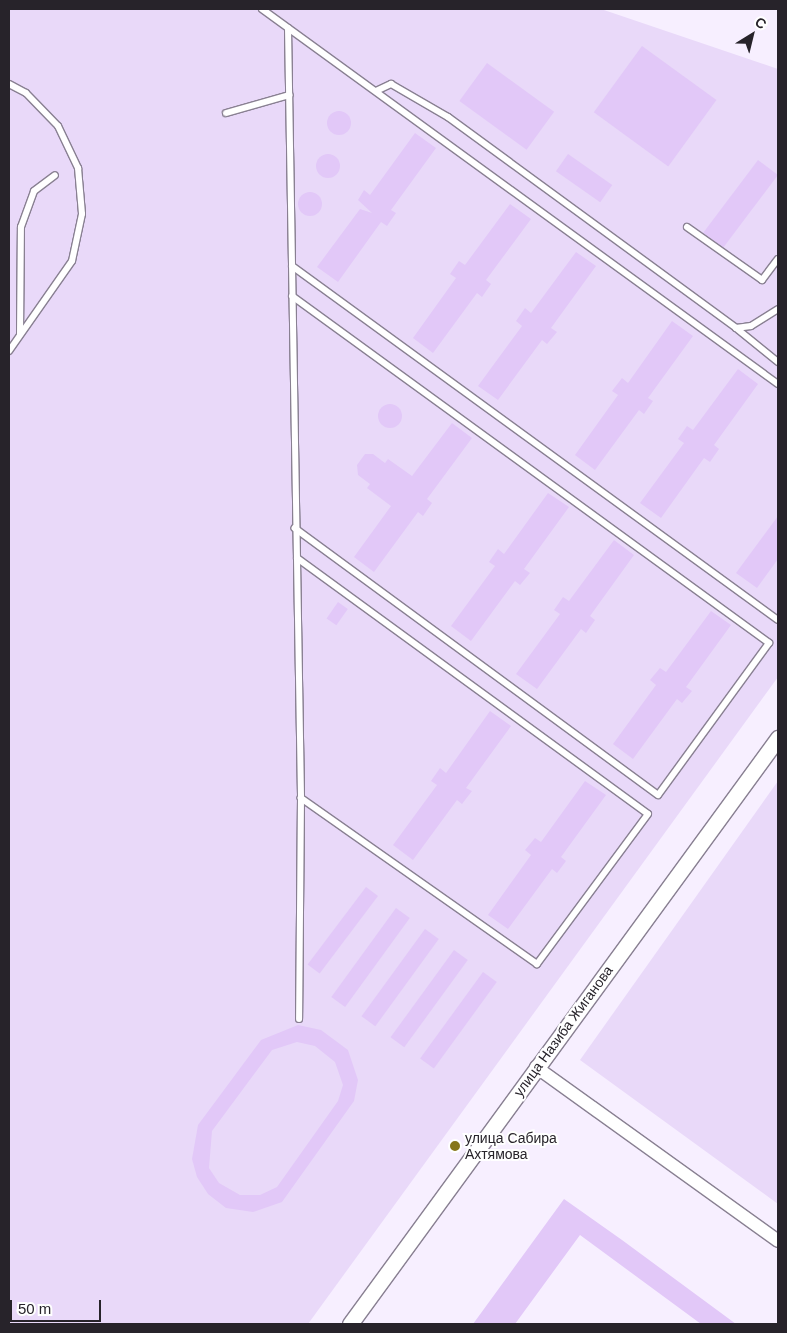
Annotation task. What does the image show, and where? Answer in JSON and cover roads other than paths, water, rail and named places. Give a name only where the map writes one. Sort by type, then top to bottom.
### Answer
[{"type":"street","name":"улица Назиба Жиганова","points":[[350,1324],[778,738]]},
{"type":"street","points":[[536,1067],[778,1241]]},
{"type":"lane","points":[[262,9],[778,384]]},
{"type":"lane","points":[[288,28],[301,798],[299,1019]]},
{"type":"lane","points":[[9,84],[26,93],[58,126],[78,168],[82,214],[72,261],[20,336],[10,347]]},
{"type":"lane","points":[[376,91],[391,84],[448,117],[736,328],[778,362]]},
{"type":"lane","points":[[226,113],[289,94]]},
{"type":"lane","points":[[20,336],[21,227],[34,191],[56,175]]},
{"type":"lane","points":[[687,227],[762,280],[778,259]]},
{"type":"lane","points":[[292,266],[778,620]]},
{"type":"lane","points":[[292,296],[769,643],[658,795],[295,528]]},
{"type":"lane","points":[[736,328],[751,326],[778,308]]},
{"type":"lane","points":[[297,558],[648,814],[537,964],[301,798]]},
{"type":"place","name":"улица Сабира Ахтямова","points":[[455,1146]]}]
